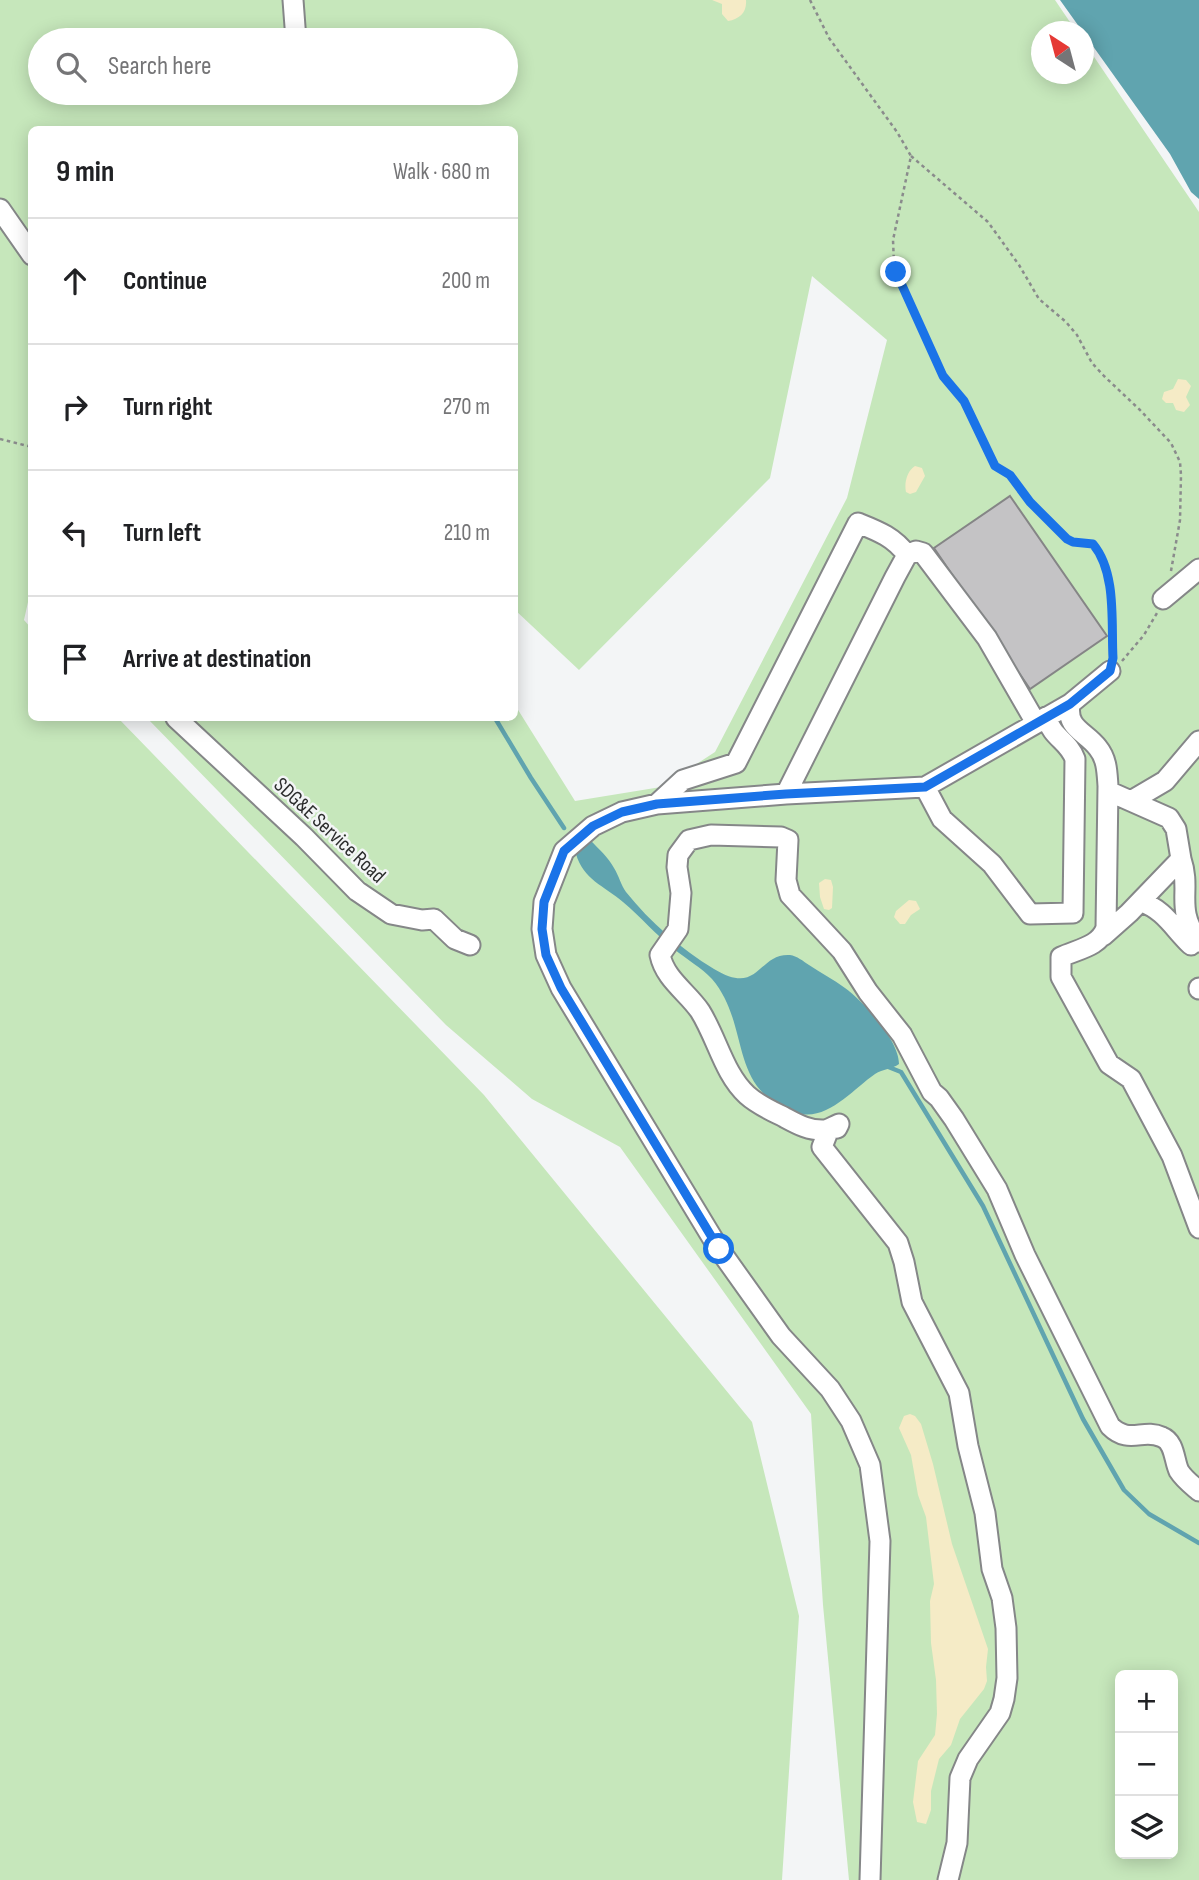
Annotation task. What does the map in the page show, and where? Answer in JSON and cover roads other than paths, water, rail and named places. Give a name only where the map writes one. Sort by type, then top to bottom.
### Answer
[{"type":"lane","points":[[293,0],[295,28]]},
{"type":"lane","points":[[0,209],[28,249]]},
{"type":"lane","points":[[657,804],[683,780],[736,763],[858,523],[886,534],[899,543],[907,555]]},
{"type":"lane","points":[[786,794],[907,555],[916,551],[923,553],[987,638],[1041,720],[1072,749],[1076,759],[1073,913],[1030,914],[992,864],[942,819],[925,787]]},
{"type":"lane","points":[[1163,599],[1199,569]]},
{"type":"lane","points":[[870,1880],[880,1541],[870,1465],[851,1421],[830,1389],[781,1336],[739,1281],[561,988],[546,955],[542,929],[544,902],[564,851],[593,826],[622,812],[657,804],[925,787],[1070,704],[1110,671]]},
{"type":"lane","points":[[1070,704],[1068,715],[1074,726],[1099,749],[1106,763],[1106,928],[1103,936]]},
{"type":"lane","name":"SDG&E Service Road","points":[[179,721],[304,837],[357,891],[391,914],[422,920],[434,919],[456,939],[470,945]]},
{"type":"lane","points":[[1131,801],[1165,781],[1199,741]]},
{"type":"lane","points":[[1108,791],[1169,818],[1176,829],[1184,868],[1185,916],[1188,927],[1199,942]]},
{"type":"lane","points":[[948,1880],[957,1843],[960,1777],[968,1759],[996,1720],[1004,1699],[1007,1678],[1004,1612],[992,1569],[985,1513],[968,1446],[959,1393],[912,1302],[898,1243],[822,1147],[798,1126],[746,1094],[737,1083],[709,1025],[661,962],[660,955],[678,929],[681,904],[678,855],[689,840],[711,835],[788,840],[786,880],[790,895],[842,951],[868,992],[902,1035],[932,1092],[939,1097],[990,1177],[1110,1426],[1122,1436],[1154,1435],[1165,1438],[1170,1443],[1182,1475],[1199,1491]]},
{"type":"lane","points":[[1181,859],[1141,902],[1103,936],[1084,950],[1061,957],[1061,977],[1109,1064],[1131,1079],[1172,1156],[1199,1228]]},
{"type":"lane","points":[[1141,902],[1154,906],[1199,953]]},
{"type":"lane","points":[[798,1126],[829,1129],[822,1147]]},
{"type":"water","points":[[1060,0],[1199,0],[1199,199],[1191,192],[1170,154],[1094,48],[1094,21],[1075,21]]},
{"type":"water","points":[[590,840],[609,860],[624,889],[635,903],[690,953],[714,969],[741,978],[757,972],[779,956],[790,955],[798,958],[861,1002],[887,1033],[899,1064],[875,1074],[829,1109],[819,1113],[797,1113],[775,1103],[759,1089],[749,1073],[732,1017],[724,997],[712,979],[589,876],[579,863],[576,854]]},
{"type":"waterway","points":[[497,721],[564,828]]},
{"type":"waterway","points":[[886,1066],[901,1072],[983,1206],[1083,1419],[1124,1490],[1149,1514],[1199,1543]]}]
